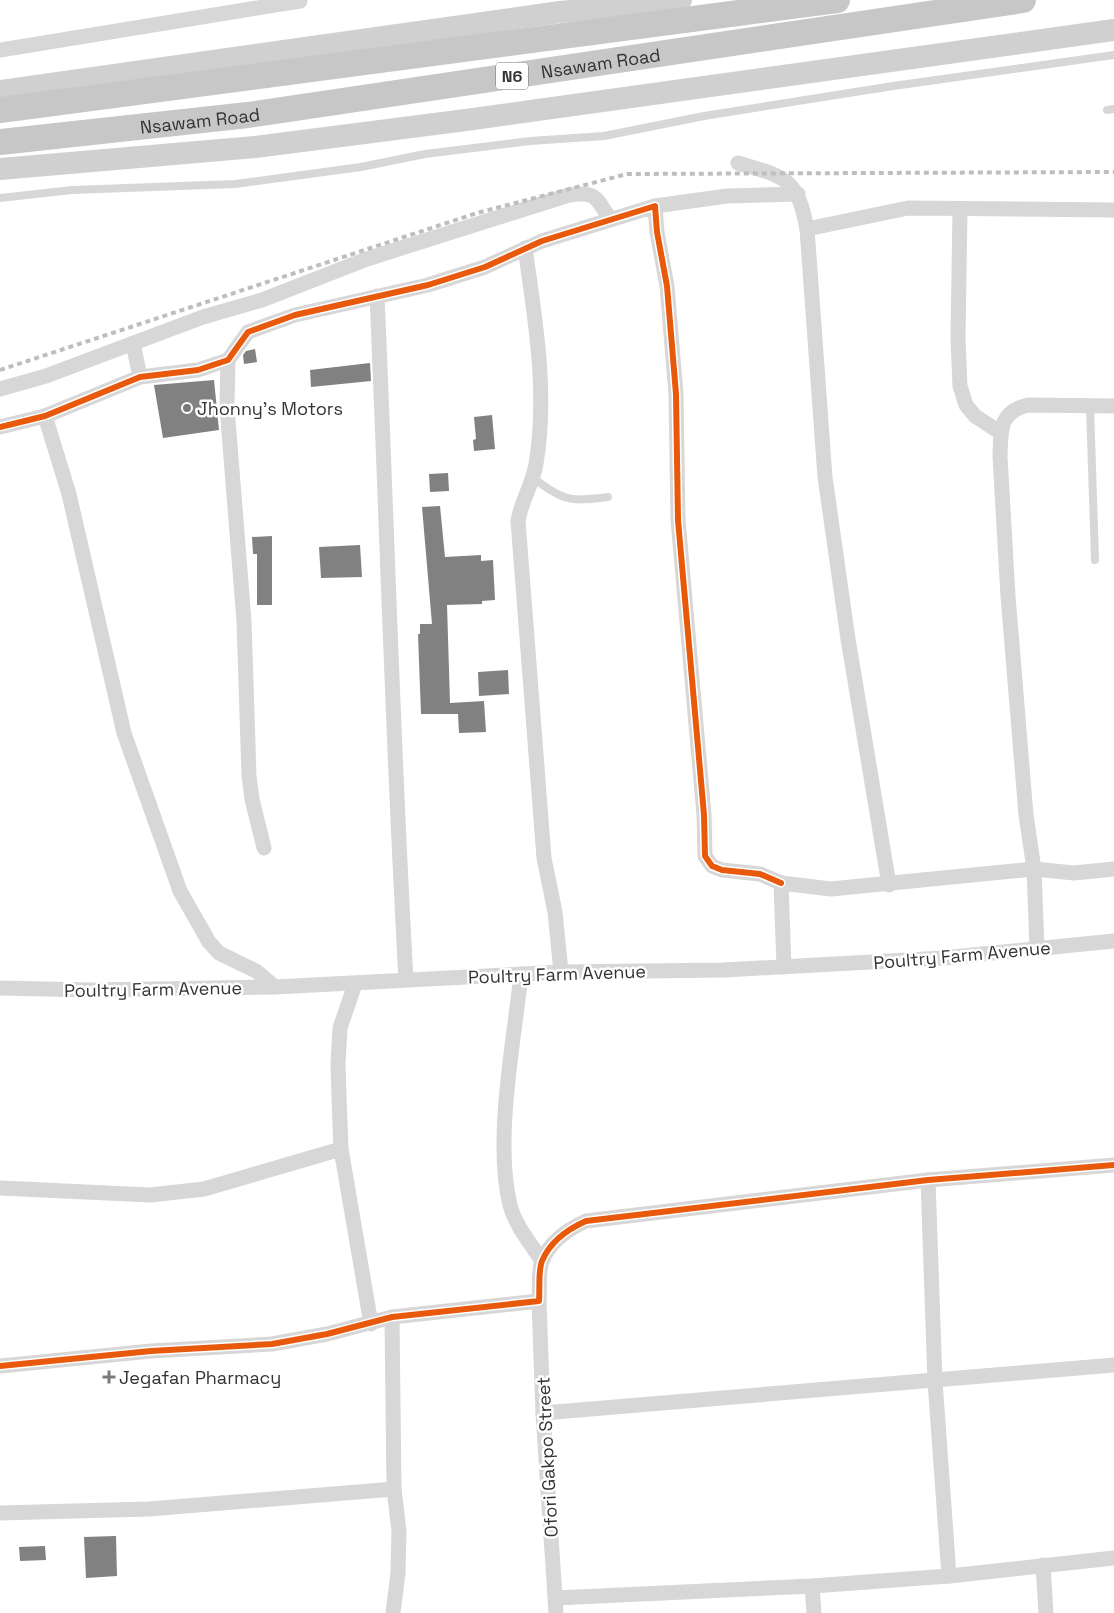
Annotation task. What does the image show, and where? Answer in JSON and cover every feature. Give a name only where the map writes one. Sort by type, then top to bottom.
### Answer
[{"type":"highway","name":"Nsawam Road","points":[[0,110],[837,0]]},
{"type":"highway","name":"Nsawam Road","points":[[0,142],[248,115],[1023,0]]},
{"type":"main road","points":[[0,91],[560,12],[681,0]]},
{"type":"main road","points":[[0,169],[284,143],[466,120],[1114,30]]},
{"type":"street","points":[[0,50],[303,0]]},
{"type":"street","points":[[738,163],[773,174],[789,184],[798,194],[807,229],[825,477],[861,722],[889,885]]},
{"type":"street","points":[[0,389],[46,376],[203,318],[262,300],[367,259],[569,195],[587,192],[596,197],[610,219]]},
{"type":"street","points":[[264,848],[252,799],[249,776],[244,621],[227,407],[228,360],[248,332],[318,309],[428,285],[485,267],[524,248],[655,206],[727,196],[798,194]]},
{"type":"street","points":[[655,206],[657,232],[667,286],[676,394],[678,520],[704,815],[705,856],[712,866],[722,870],[760,874],[781,884],[830,889],[889,885],[1034,869],[1074,873],[1114,869]]},
{"type":"street","points":[[807,229],[895,209],[1114,210]]},
{"type":"street","points":[[960,210],[958,340],[960,386],[966,405],[975,416],[1001,433]]},
{"type":"street","points":[[524,248],[538,336],[541,390],[536,465],[521,504],[518,521],[544,858],[555,912],[561,972]]},
{"type":"street","points":[[377,296],[390,589],[398,838],[406,980]]},
{"type":"street","points":[[262,300],[270,324]]},
{"type":"street","points":[[133,343],[140,377]]},
{"type":"street","points":[[0,426],[45,416],[140,377],[198,370],[228,360]]},
{"type":"street","points":[[1038,949],[1034,869],[1025,806],[1008,596],[1000,456],[1001,433],[1006,417],[1016,408],[1028,405],[1114,406]]},
{"type":"street","points":[[45,416],[69,494],[124,733],[175,878],[209,942],[219,953],[256,971],[275,987]]},
{"type":"street","points":[[781,884],[784,967]]},
{"type":"street","name":"Poultry Farm Avenue","points":[[0,988],[53,990],[275,987],[561,972],[784,967],[942,958],[1114,941]]},
{"type":"street","points":[[521,974],[504,1130],[505,1173],[510,1207],[542,1261],[556,1241],[570,1228],[586,1221],[928,1180],[1114,1166]]},
{"type":"street","points":[[355,984],[340,1028],[338,1064],[342,1149],[371,1324]]},
{"type":"street","points":[[0,1188],[150,1195],[204,1189],[342,1149]]},
{"type":"street","points":[[928,1180],[935,1381],[949,1576]]},
{"type":"street","name":"Ofori Gakpo Street","points":[[542,1261],[539,1301],[543,1413],[556,1606]]},
{"type":"street","points":[[0,1366],[151,1351],[272,1344],[392,1318],[539,1301]]},
{"type":"street","points":[[392,1318],[394,1489],[399,1531],[398,1573],[393,1613]]},
{"type":"street","points":[[543,1413],[1114,1365]]},
{"type":"street","points":[[0,1513],[149,1509],[394,1489]]},
{"type":"street","points":[[556,1606],[949,1576],[1043,1564],[1114,1558]]},
{"type":"street","points":[[1043,1564],[1046,1613]]},
{"type":"street","points":[[812,1586],[814,1613]]},
{"type":"lane","points":[[0,198],[72,190],[244,183],[361,167],[425,154],[530,141],[604,136],[751,108],[1114,55]]},
{"type":"lane","points":[[1090,406],[1095,560]]},
{"type":"lane","points":[[532,477],[553,493],[567,499],[576,501],[608,497]]},
{"type":"building","points":[[255,349],[257,362],[244,364],[243,355],[246,351]]},
{"type":"building","points":[[370,363],[371,381],[311,387],[310,370]]},
{"type":"building","name":"Jhonny's Motors","points":[[214,380],[219,430],[163,438],[154,385]]},
{"type":"building","points":[[492,415],[495,449],[474,451],[473,440],[476,439],[474,417]]},
{"type":"building","points":[[448,473],[449,491],[430,492],[429,474]]},
{"type":"building","points":[[440,506],[445,557],[481,555],[481,561],[493,560],[495,600],[482,601],[482,604],[447,605],[450,703],[484,701],[486,732],[459,733],[458,714],[421,714],[418,634],[420,634],[420,624],[432,624],[422,507]]},
{"type":"building","points":[[272,536],[272,605],[257,605],[257,554],[253,554],[252,537]]},
{"type":"building","points":[[360,545],[362,577],[321,578],[319,547]]},
{"type":"building","points":[[508,670],[509,694],[479,696],[478,672]]},
{"type":"building","points":[[116,1536],[117,1576],[86,1578],[84,1537]]},
{"type":"building","points":[[45,1546],[46,1560],[20,1561],[19,1547]]},
{"type":"railway","points":[[0,370],[477,213],[627,174],[1114,172]]},
{"type":"cycle path","points":[[0,427],[45,416],[140,377],[198,370],[228,360],[248,332],[295,315],[428,285],[485,267],[542,241],[655,206],[657,232],[667,286],[676,394],[678,520],[704,815],[705,856],[712,866],[722,870],[760,874],[781,883]]},
{"type":"cycle path","points":[[0,1366],[151,1351],[272,1344],[327,1334],[392,1317],[539,1301],[540,1270],[545,1254],[560,1237],[586,1221],[928,1180],[1114,1165]]},
{"type":"place","name":"Jhonny's Motors","points":[[187,408]]},
{"type":"place","name":"Jegafan Pharmacy","points":[[109,1377]]}]
